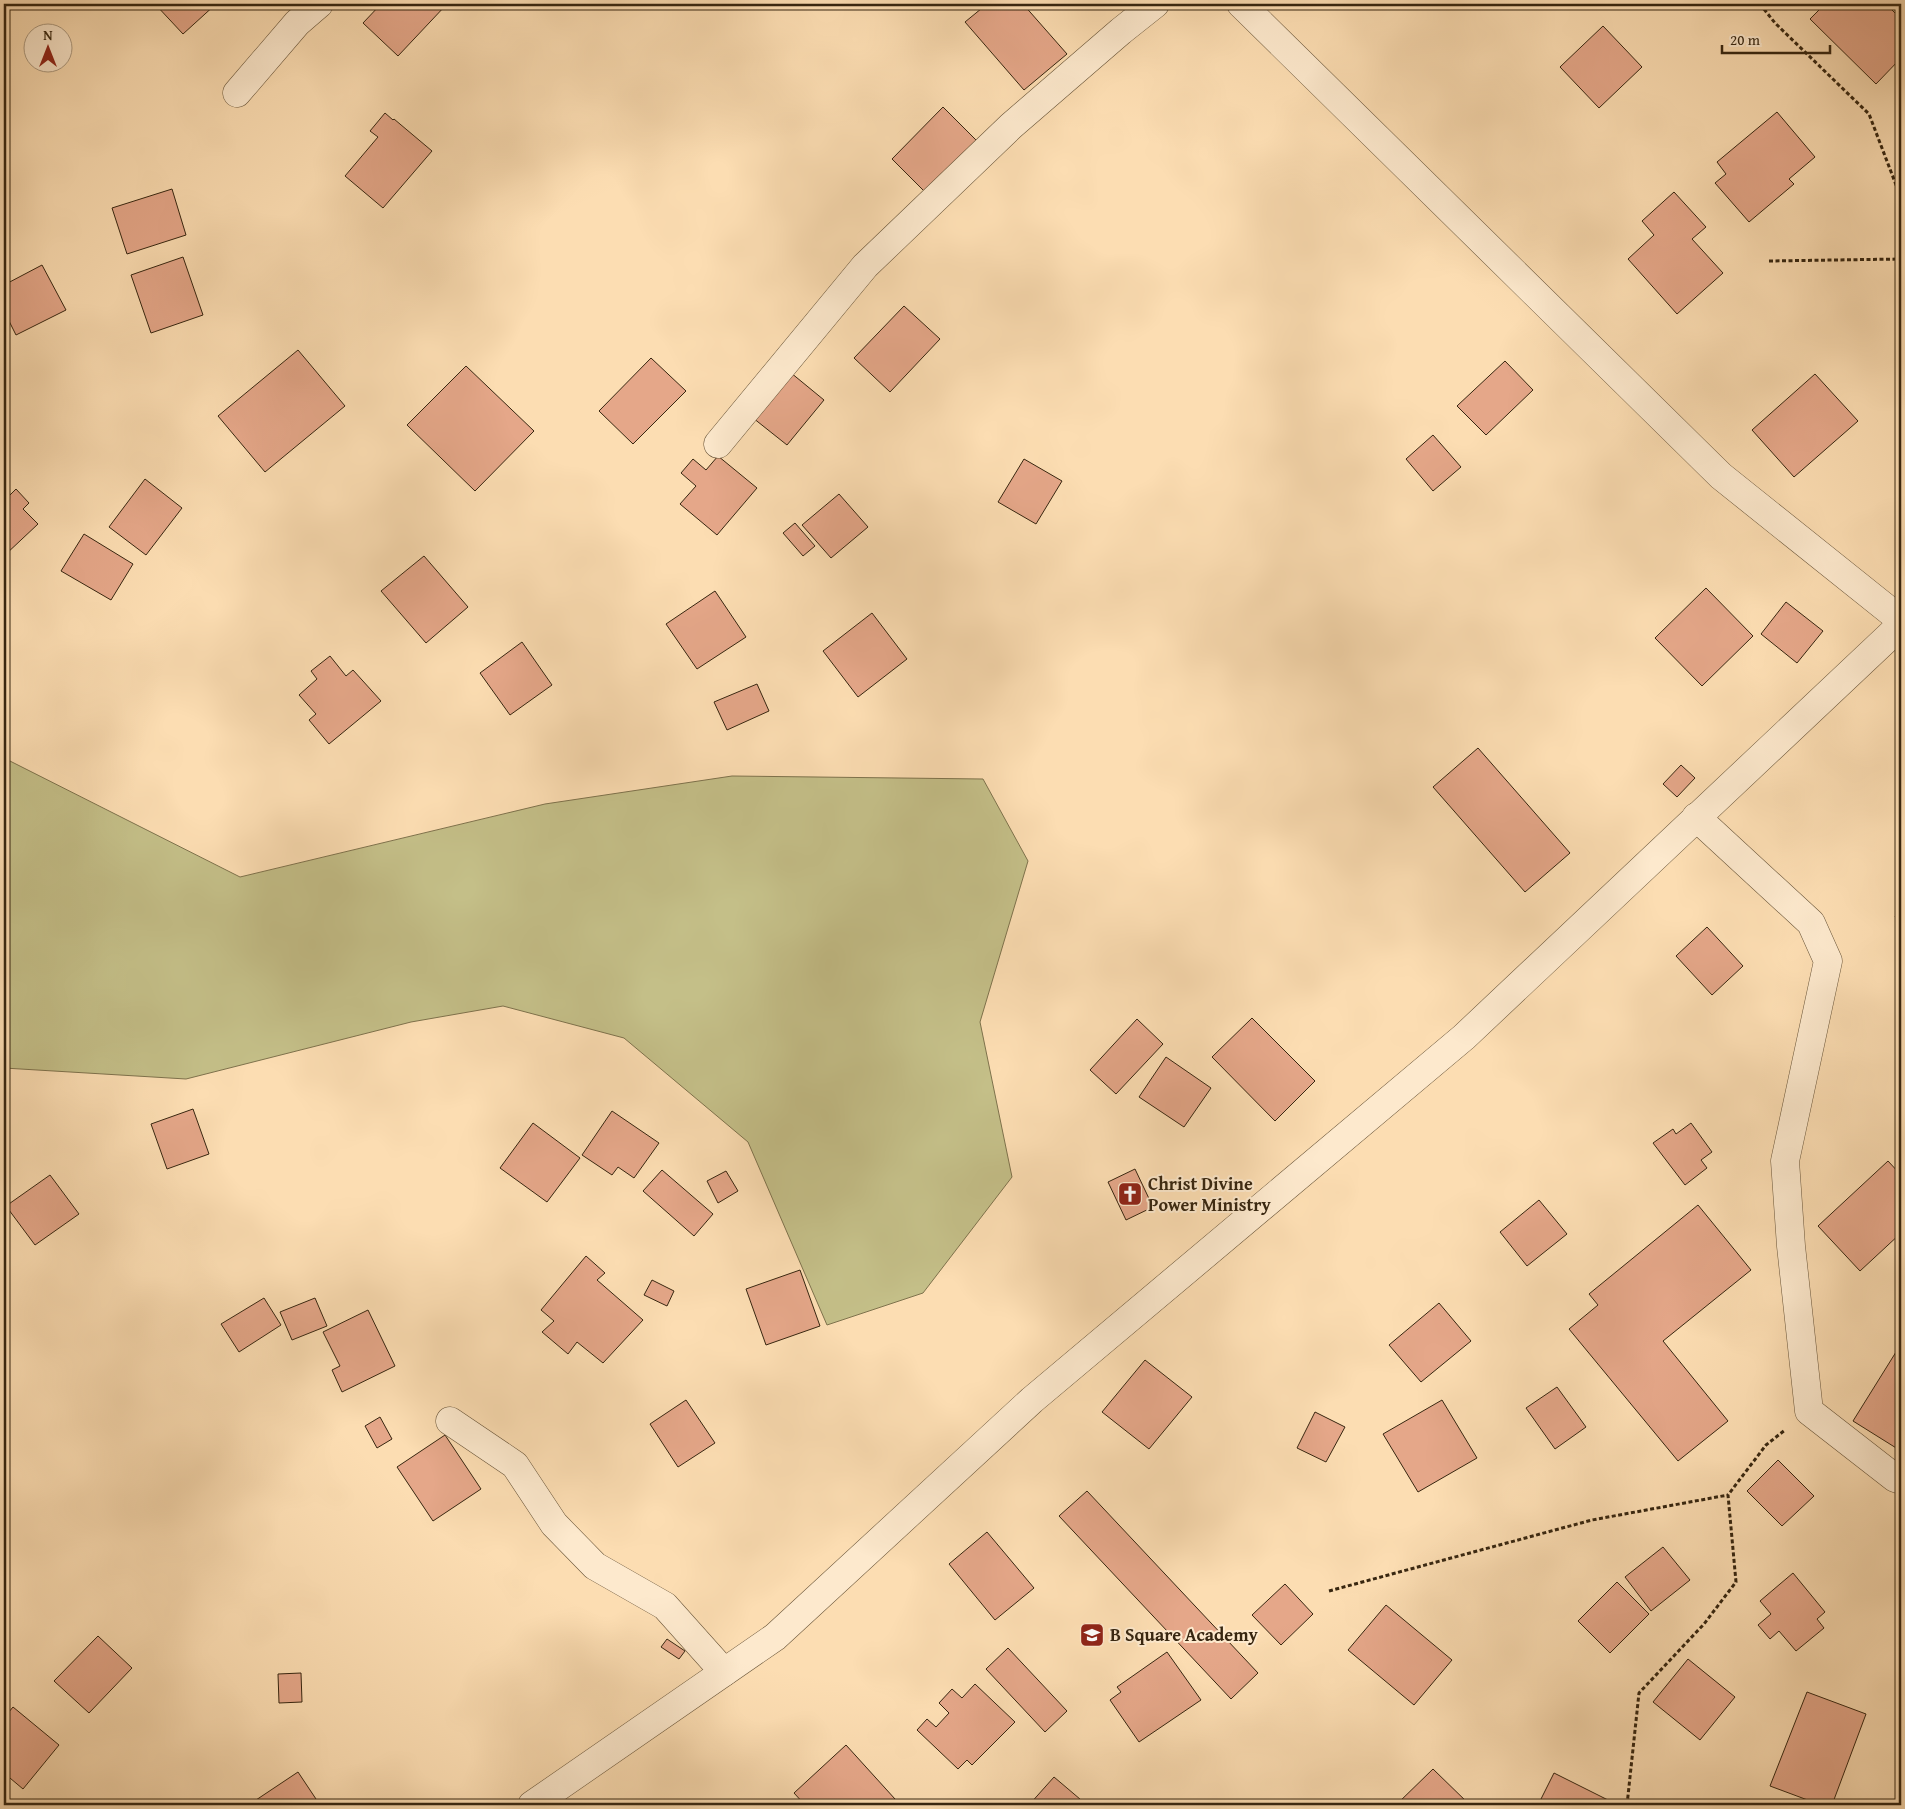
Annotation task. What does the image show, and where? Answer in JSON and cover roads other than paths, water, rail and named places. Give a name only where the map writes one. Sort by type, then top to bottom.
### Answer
[{"type":"street","points":[[237,93],[297,23],[319,4]]},
{"type":"street","points":[[718,444],[865,266],[1011,126],[1121,30],[1155,4]]},
{"type":"street","points":[[1241,4],[1721,476],[1901,620]]},
{"type":"street","points":[[537,1804],[775,1637],[1032,1400],[1464,1037],[1901,625]]},
{"type":"street","points":[[1696,817],[1811,923],[1828,961],[1785,1161],[1791,1246],[1809,1411],[1901,1480]]},
{"type":"street","points":[[450,1422],[515,1465],[554,1524],[595,1566],[665,1606],[724,1672]]},
{"type":"place","name":"Christ Divine Power Ministry","points":[[1130,1194]]},
{"type":"place","name":"B Square Academy","points":[[1092,1635]]}]
